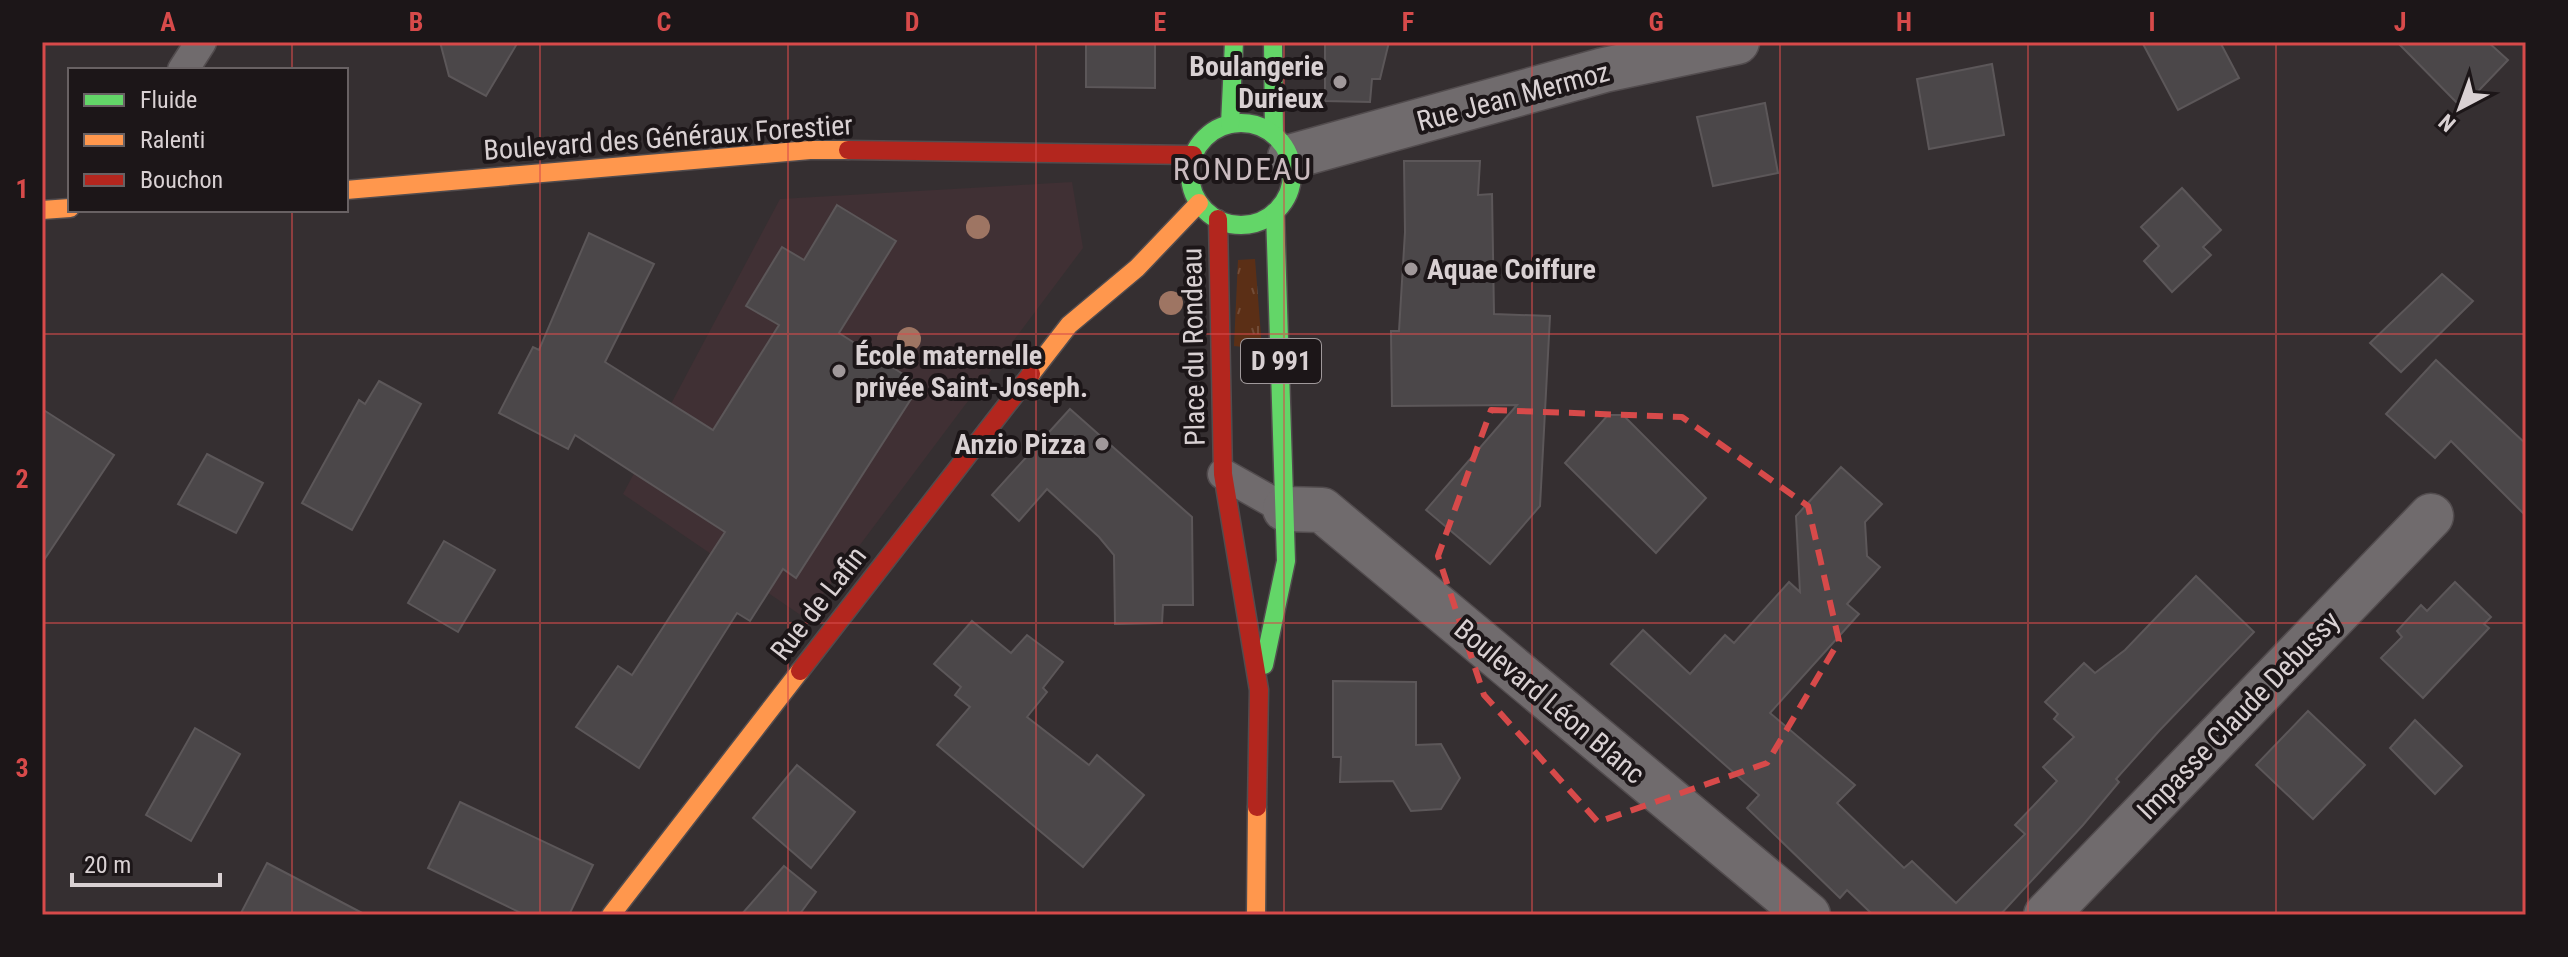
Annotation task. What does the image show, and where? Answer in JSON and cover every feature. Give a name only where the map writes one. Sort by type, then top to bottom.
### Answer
[{"type":"street","points":[[1230,124],[1234,42]]},
{"type":"street","points":[[1273,42],[1282,146],[1291,187],[1275,212]]},
{"type":"street","name":"Rue Jean Mermoz","points":[[1282,146],[1737,42]]},
{"type":"street","points":[[1190,191],[1193,155],[1214,130],[1246,122],[1282,146]]},
{"type":"street","name":"Boulevard des Généraux Forestier","points":[[348,190],[810,150],[1090,154]]},
{"type":"street","points":[[1090,154],[1193,155]]},
{"type":"street","points":[[1090,154],[1148,173]]},
{"type":"street","name":"Place du Rondeau","points":[[1069,325],[1137,268],[1190,191],[1218,219],[1248,224],[1275,212]]},
{"type":"street","points":[[42,210],[68,208]]},
{"type":"street","name":"D 991","points":[[1259,690],[1286,561],[1275,212]]},
{"type":"street","name":"Place du Rondeau","points":[[1218,219],[1223,474]]},
{"type":"street","name":"Rue de Lafin","points":[[611,915],[1069,325]]},
{"type":"street","name":"D 991","points":[[1223,474],[1259,690],[1256,915]]},
{"type":"street","name":"Boulevard Léon Blanc","points":[[1285,509],[1322,510],[1808,915]]},
{"type":"street","name":"Impasse Claude Debussy","points":[[2046,915],[2431,516]]},
{"type":"lane","points":[[184,68],[201,42]]},
{"type":"lane","points":[[1223,474],[1285,509]]},
{"type":"highlighted area","points":[[1491,410],[1682,417],[1808,506],[1839,641],[1767,763],[1598,822],[1484,695],[1438,556]]},
{"type":"shaded area","name":"École maternelle privée Saint-Joseph.","points":[[1072,182],[1083,248],[805,618],[623,494],[780,199]]},
{"type":"green space","points":[[1255,259],[1262,349],[1234,346],[1238,260]]},
{"type":"building","points":[[440,42],[518,42],[486,96],[449,76]]},
{"type":"building","points":[[1086,42],[1155,42],[1155,88],[1086,87]]},
{"type":"building","points":[[1325,42],[1389,42],[1380,79],[1372,79],[1370,102],[1325,101]]},
{"type":"building","points":[[2142,42],[2220,42],[2239,78],[2178,110]]},
{"type":"building","points":[[2397,42],[2488,42],[2508,60],[2462,108]]},
{"type":"building","points":[[1992,64],[2004,135],[1929,149],[1917,79]]},
{"type":"building","points":[[1765,103],[1778,173],[1713,186],[1697,117]]},
{"type":"building","points":[[1404,161],[1480,161],[1478,195],[1492,194],[1494,314],[1550,316],[1540,506],[1490,564],[1426,510],[1517,405],[1392,406],[1391,331],[1399,331],[1405,232]]},
{"type":"building","points":[[2182,188],[2221,230],[2203,247],[2211,255],[2172,292],[2144,261],[2159,246],[2141,227]]},
{"type":"building","points":[[837,205],[896,241],[839,333],[920,385],[796,578],[783,569],[750,621],[737,613],[639,768],[576,727],[618,666],[632,675],[725,532],[575,435],[568,449],[499,413],[533,347],[539,350],[589,233],[654,264],[605,362],[713,430],[779,325],[746,306],[782,247],[804,260]]},
{"type":"building","points":[[2442,274],[2473,301],[2401,372],[2370,343]]},
{"type":"building","points":[[2436,360],[2526,444],[2526,516],[2451,441],[2435,458],[2386,414]]},
{"type":"building","points":[[379,381],[421,404],[352,530],[302,503],[359,400],[365,404]]},
{"type":"building","points":[[42,409],[114,455],[42,563]]},
{"type":"building","points":[[1070,409],[1192,517],[1193,605],[1163,605],[1162,623],[1115,624],[1114,555],[1047,489],[1019,521],[992,495]]},
{"type":"building","points":[[1608,415],[1623,415],[1706,498],[1656,553],[1565,463]]},
{"type":"building","points":[[207,454],[263,483],[236,533],[178,504]]},
{"type":"building","points":[[1841,467],[1882,504],[1865,522],[1867,556],[1880,567],[1847,604],[1859,614],[1770,713],[1855,785],[1837,803],[1904,868],[1912,861],[1956,903],[2025,834],[2015,825],[2057,781],[2043,767],[2074,737],[2054,719],[2058,714],[2045,702],[2084,663],[2095,673],[2125,650],[2196,576],[2254,632],[2159,731],[2116,779],[2119,782],[2083,825],[2000,915],[1873,915],[1847,890],[1840,898],[1747,808],[1759,795],[1611,664],[1643,630],[1690,674],[1725,635],[1734,643],[1789,582],[1800,592],[1796,516]]},
{"type":"building","points":[[444,541],[495,570],[458,632],[408,603]]},
{"type":"building","points":[[2455,582],[2491,617],[2484,624],[2489,628],[2423,698],[2381,658],[2402,637],[2397,631],[2421,605],[2427,611]]},
{"type":"building","points":[[972,621],[1011,653],[1027,635],[1063,662],[1043,688],[1047,692],[1027,717],[1089,765],[1097,755],[1144,795],[1083,867],[937,745],[970,707],[955,695],[961,687],[934,664]]},
{"type":"building","points":[[1333,681],[1416,682],[1416,745],[1441,744],[1460,778],[1441,809],[1411,811],[1393,781],[1340,782],[1341,757],[1333,757]]},
{"type":"building","points":[[2308,711],[2365,765],[2313,819],[2256,765]]},
{"type":"building","points":[[2415,720],[2462,766],[2435,794],[2390,748]]},
{"type":"building","points":[[195,728],[240,754],[191,841],[146,815]]},
{"type":"building","points":[[797,765],[855,812],[811,868],[753,818]]},
{"type":"building","points":[[460,802],[593,865],[569,915],[525,915],[428,868]]},
{"type":"building","points":[[267,863],[366,915],[240,915]]},
{"type":"building","points":[[784,866],[816,892],[799,915],[741,915]]},
{"type":"traffic: fast","points":[[1230,124],[1234,42]]},
{"type":"traffic: fast","points":[[1273,42],[1274,134]]},
{"type":"traffic: fast","points":[[1241,123],[1261,127],[1277,138],[1288,154],[1292,174],[1288,194],[1277,210],[1261,221],[1241,225],[1221,221],[1205,210],[1194,194],[1190,174],[1194,154],[1205,138],[1221,127],[1241,123]]},
{"type":"traffic: fast","points":[[1264,665],[1286,561],[1275,212]]},
{"type":"traffic: slow","points":[[348,190],[810,150],[848,150]]},
{"type":"traffic: slow","points":[[1031,374],[1069,325],[1137,268],[1199,203]]},
{"type":"traffic: slow","points":[[42,210],[68,208]]},
{"type":"traffic: slow","points":[[611,915],[800,671]]},
{"type":"traffic: slow","points":[[1256,915],[1257,807]]},
{"type":"traffic: jam","points":[[848,150],[1193,155]]},
{"type":"traffic: jam","points":[[1218,219],[1223,474],[1259,690],[1257,807]]},
{"type":"traffic: jam","points":[[800,671],[1031,374]]},
{"type":"place","name":"Boulangerie Durieux","points":[[1340,82]]},
{"type":"place","name":"Aquae Coiffure","points":[[1411,269]]},
{"type":"place","name":"École maternelle privée Saint-Joseph.","points":[[839,371]]},
{"type":"place","name":"Anzio Pizza","points":[[1102,444]]},
{"type":"district","name":"RONDEAU","points":[[1243,169]]}]
